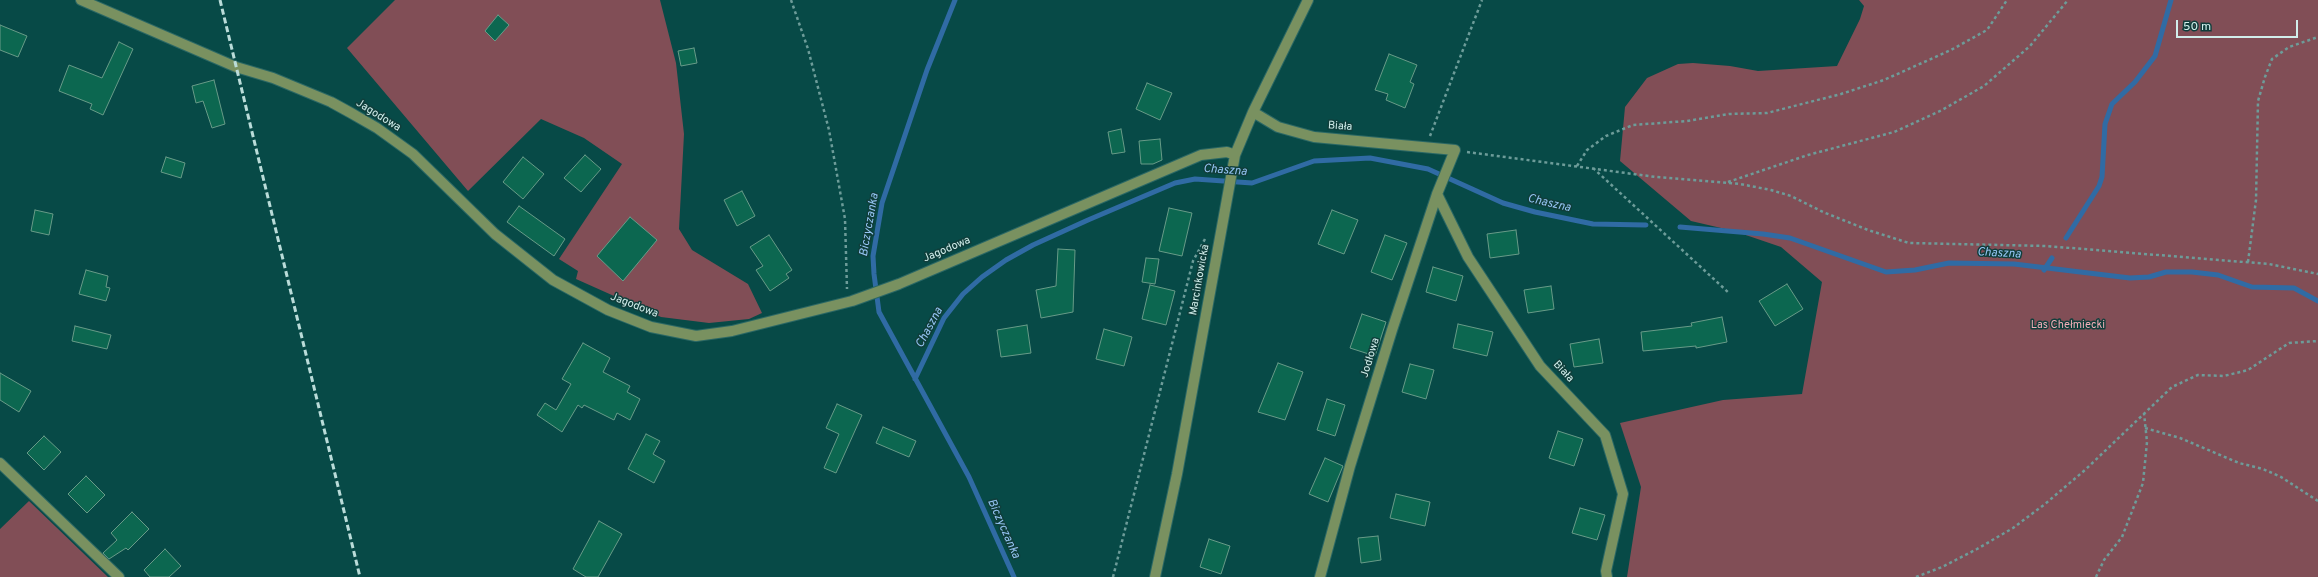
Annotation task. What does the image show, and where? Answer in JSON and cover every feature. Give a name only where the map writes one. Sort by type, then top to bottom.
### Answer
[{"type":"street","name":"Jagodowa","points":[[81,0],[236,67],[273,78],[331,102],[377,128],[413,154],[495,234],[553,280],[608,310],[651,327],[696,336],[732,331],[850,302],[899,284],[1201,155],[1227,152],[1235,155]]},
{"type":"street","name":"Marcinkowicka","points":[[1155,577],[1178,466],[1235,155],[1253,112],[1308,0]]},
{"type":"street","name":"Biała","points":[[1253,112],[1278,127],[1314,137],[1455,150]]},
{"type":"street","name":"Jodłowa","points":[[1320,577],[1350,466],[1437,194],[1455,150]]},
{"type":"street","name":"Biała","points":[[1437,194],[1468,257],[1540,366],[1604,434],[1623,494],[1606,571],[1606,577]]},
{"type":"street","points":[[0,463],[119,577]]},
{"type":"path","points":[[791,0],[808,49],[830,138],[845,219],[850,302]]},
{"type":"path","points":[[1426,147],[1482,0]]},
{"type":"path","points":[[1577,166],[1587,150],[1606,136],[1633,125],[1687,121],[1730,114],[1767,113],[1834,96],[1884,80],[1951,50],[1987,30],[2007,0]]},
{"type":"path","points":[[1726,183],[1808,155],[1894,132],[1942,110],[1984,86],[2030,46],[2068,0]]},
{"type":"path","points":[[2248,262],[2256,200],[2258,101],[2265,77],[2272,59],[2289,47],[2318,37]]},
{"type":"path","points":[[1455,150],[1656,177],[1726,183],[1771,190],[1791,196],[1823,212],[1861,227],[1910,242],[1931,245],[2046,246],[2269,264],[2318,274]]},
{"type":"path","points":[[1593,168],[1730,293]]},
{"type":"path","points":[[1113,577],[1193,261],[1208,234]]},
{"type":"path","points":[[1916,577],[1942,567],[2013,528],[2045,504],[2085,470],[2172,387],[2198,375],[2224,376],[2242,372],[2289,344],[2318,341]]},
{"type":"path","points":[[2096,577],[2104,560],[2122,537],[2144,483],[2147,442],[2144,413]]},
{"type":"path","points":[[2146,428],[2180,438],[2239,463],[2263,469],[2281,477],[2318,502]]},
{"type":"green space","points":[[395,0],[660,0],[676,63],[684,134],[679,229],[692,250],[748,284],[762,313],[749,319],[709,323],[661,317],[576,279],[578,271],[559,259],[622,164],[584,138],[541,119],[468,191],[347,48]]},
{"type":"green space","name":"Las Chełmiecki","points":[[1859,0],[2318,0],[2318,577],[1627,577],[1641,487],[1620,423],[1723,400],[1802,394],[1822,282],[1781,247],[1734,231],[1691,221],[1620,161],[1625,107],[1647,78],[1678,64],[1693,63],[1730,66],[1758,71],[1837,66],[1860,19],[1864,6]]},
{"type":"green space","points":[[29,501],[108,577],[0,577],[0,529]]},
{"type":"building","points":[[498,15],[509,25],[495,41],[485,31]]},
{"type":"building","points":[[0,25],[27,36],[18,57],[0,50]]},
{"type":"building","points":[[119,42],[133,49],[103,115],[90,109],[92,104],[59,91],[69,65],[102,78]]},
{"type":"building","points":[[694,48],[697,63],[681,66],[678,51]]},
{"type":"building","points":[[1389,54],[1417,65],[1410,82],[1414,84],[1405,108],[1386,100],[1388,94],[1375,90]]},
{"type":"building","points":[[214,80],[225,124],[212,128],[203,101],[196,103],[192,86]]},
{"type":"building","points":[[1147,83],[1172,93],[1160,120],[1136,109]]},
{"type":"building","points":[[1121,129],[1125,152],[1112,154],[1108,132]]},
{"type":"building","points":[[1160,139],[1162,160],[1153,164],[1141,164],[1139,141]]},
{"type":"building","points":[[585,155],[601,169],[581,192],[564,178]]},
{"type":"building","points":[[166,157],[185,163],[181,178],[161,172]]},
{"type":"building","points":[[523,157],[544,174],[523,199],[503,182]]},
{"type":"building","points":[[742,191],[755,216],[737,226],[724,200]]},
{"type":"building","points":[[519,206],[565,239],[554,256],[507,222]]},
{"type":"building","points":[[1169,208],[1192,213],[1182,256],[1159,251]]},
{"type":"building","points":[[35,210],[53,214],[49,235],[31,231]]},
{"type":"building","points":[[1332,210],[1358,220],[1344,254],[1318,244]]},
{"type":"building","points":[[630,217],[657,240],[623,281],[597,256]]},
{"type":"building","points":[[1516,230],[1519,254],[1490,258],[1487,234]]},
{"type":"building","points":[[769,235],[792,270],[786,274],[789,278],[770,291],[756,270],[763,266],[750,247]]},
{"type":"building","points":[[1385,235],[1407,243],[1392,280],[1371,272]]},
{"type":"building","points":[[1058,249],[1075,250],[1073,312],[1041,318],[1036,290],[1056,286]]},
{"type":"building","points":[[1146,258],[1159,259],[1155,284],[1142,282]]},
{"type":"building","points":[[1433,267],[1463,276],[1456,301],[1426,292]]},
{"type":"building","points":[[86,270],[108,276],[106,287],[110,288],[106,301],[79,294]]},
{"type":"building","points":[[1787,284],[1803,309],[1775,326],[1759,301]]},
{"type":"building","points":[[1150,285],[1175,291],[1166,325],[1142,319]]},
{"type":"building","points":[[1551,286],[1554,309],[1528,313],[1524,290]]},
{"type":"building","points":[[1362,314],[1386,322],[1375,356],[1350,348]]},
{"type":"building","points":[[1722,317],[1727,342],[1696,348],[1696,346],[1643,351],[1641,332],[1692,326],[1691,323]]},
{"type":"building","points":[[1458,324],[1493,332],[1487,356],[1453,348]]},
{"type":"building","points":[[1027,325],[1031,353],[1001,357],[997,330]]},
{"type":"building","points":[[75,326],[111,335],[107,349],[72,341]]},
{"type":"building","points":[[1104,329],[1132,337],[1124,366],[1096,359]]},
{"type":"building","points":[[1599,339],[1603,363],[1574,367],[1570,344]]},
{"type":"building","points":[[583,343],[610,358],[603,372],[630,386],[627,392],[640,399],[630,420],[617,413],[614,420],[584,405],[582,408],[578,405],[562,432],[537,415],[545,403],[556,410],[571,384],[562,379]]},
{"type":"building","points":[[1278,363],[1303,372],[1285,420],[1258,412]]},
{"type":"building","points":[[1410,364],[1434,370],[1426,399],[1402,392]]},
{"type":"building","points":[[0,373],[31,391],[19,412],[0,400]]},
{"type":"building","points":[[1327,399],[1345,405],[1335,436],[1317,430]]},
{"type":"building","points":[[837,404],[862,415],[836,473],[824,468],[839,434],[826,428]]},
{"type":"building","points":[[883,427],[916,441],[909,457],[876,443]]},
{"type":"building","points":[[1558,431],[1583,439],[1574,466],[1549,458]]},
{"type":"building","points":[[646,434],[660,441],[653,454],[665,461],[654,483],[628,469]]},
{"type":"building","points":[[44,436],[61,452],[44,470],[27,453]]},
{"type":"building","points":[[1325,458],[1343,466],[1328,502],[1309,494]]},
{"type":"building","points":[[86,476],[105,495],[87,513],[68,494]]},
{"type":"building","points":[[1396,494],[1430,502],[1425,526],[1390,518]]},
{"type":"building","points":[[1580,508],[1605,515],[1597,540],[1572,533]]},
{"type":"building","points":[[132,512],[149,529],[128,550],[126,548],[109,559],[103,553],[117,540],[111,533]]},
{"type":"building","points":[[599,521],[622,534],[598,577],[586,577],[573,569]]},
{"type":"building","points":[[1378,536],[1381,560],[1361,563],[1358,538]]},
{"type":"building","points":[[1209,539],[1230,546],[1221,574],[1200,567]]},
{"type":"building","points":[[165,549],[181,566],[169,577],[150,577],[144,570]]},
{"type":"waterway","name":"Biczyczanka","points":[[955,0],[927,70],[882,203],[873,256],[874,274],[879,312],[969,477],[1014,577]]},
{"type":"waterway","points":[[2066,238],[2099,186],[2102,177],[2105,124],[2112,104],[2135,82],[2155,56],[2171,0]]},
{"type":"waterway","name":"Chaszna","points":[[915,379],[944,318],[963,294],[982,277],[1006,260],[1033,245],[1175,183],[1195,179],[1252,183],[1314,161],[1370,158],[1428,169],[1503,203],[1535,212],[1593,224],[1646,225]]},
{"type":"waterway","name":"Chaszna","points":[[1680,227],[1763,234],[1790,238],[1886,272],[1915,270],[1949,263],[2014,264],[2130,278],[2149,277],[2166,272],[2192,272],[2218,275],[2252,287],[2294,288],[2318,301]]},
{"type":"waterway","points":[[2044,270],[2052,258]]},
{"type":"railway","points":[[220,0],[360,577]]}]
